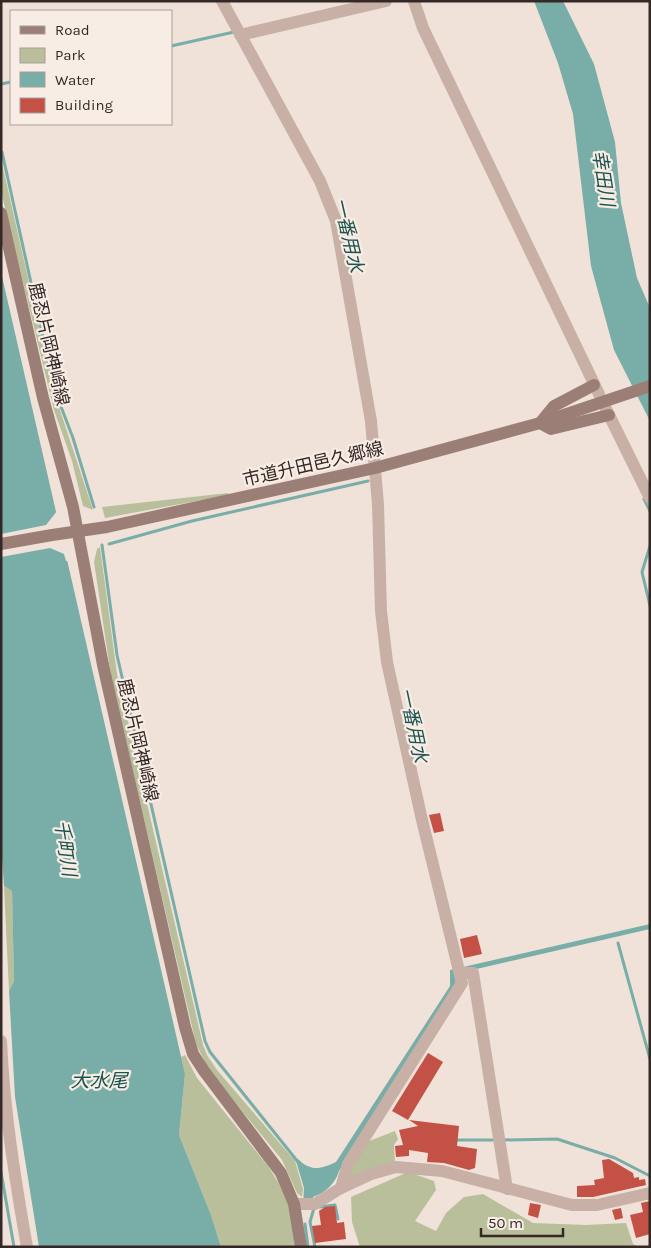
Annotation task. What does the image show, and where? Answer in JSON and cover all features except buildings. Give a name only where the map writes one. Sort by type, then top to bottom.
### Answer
[{"type":"main road","name":"鹿忍片岡神崎線","points":[[1,213],[71,532],[193,1054],[204,1072],[304,1205],[301,1247]]},
{"type":"main road","name":"市道升田邑久郷線","points":[[1,544],[107,527],[375,468],[540,423],[650,386]]},
{"type":"main road","points":[[596,390],[554,406],[540,423],[551,429],[608,412]]},
{"type":"street","points":[[222,1],[320,181],[336,221],[371,421],[375,468],[381,611],[387,662],[422,820],[462,983],[348,1164],[341,1188]]},
{"type":"street","points":[[240,35],[386,1]]},
{"type":"street","points":[[414,1],[423,28],[596,390]]},
{"type":"street","points":[[608,412],[650,498]]},
{"type":"street","points":[[460,970],[473,973],[507,1189]]},
{"type":"street","points":[[1,1042],[14,1172],[27,1247]]},
{"type":"street","points":[[304,1205],[371,1174],[396,1167],[442,1171],[572,1205],[597,1205],[650,1193]]},
{"type":"green space","points":[[1,159],[53,389],[93,510],[83,506],[72,461],[54,410],[1,191]]},
{"type":"green space","points":[[228,493],[229,495],[105,518],[102,507]]},
{"type":"green space","points":[[100,547],[117,674],[203,1045],[217,1070],[295,1161],[303,1189],[302,1197],[297,1193],[282,1160],[210,1072],[196,1044],[111,676],[94,562],[97,549]]},
{"type":"green space","points":[[4,886],[12,891],[14,981],[9,991]]},
{"type":"green space","points":[[185,1055],[197,1078],[268,1166],[278,1182],[290,1209],[296,1247],[221,1247],[211,1215],[179,1135],[185,1074],[181,1057]]},
{"type":"green space","points":[[395,1131],[398,1139],[394,1145],[395,1164],[350,1180],[349,1169],[364,1143]]},
{"type":"green space","points":[[408,1172],[434,1181],[436,1190],[415,1221],[436,1231],[446,1213],[464,1197],[483,1194],[533,1223],[586,1225],[626,1223],[633,1244],[639,1247],[360,1247],[352,1222],[351,1197]]},
{"type":"water","name":"幸田川","points":[[534,1],[563,1],[594,64],[615,142],[621,203],[637,278],[650,308],[650,421],[614,350],[591,266],[573,114],[558,63]]},
{"type":"water","name":"大水尾","points":[[1,272],[185,1074],[179,1135],[211,1215],[221,1247],[39,1247],[15,1097],[9,991],[14,981],[12,891],[4,886],[1,843]]},
{"type":"water","points":[[650,924],[650,929],[455,974],[456,986],[335,1180],[326,1190],[313,1197],[314,1207],[303,1207],[304,1188],[296,1161],[298,1159],[312,1168],[321,1168],[336,1162],[450,986],[450,970]]},
{"type":"pier","points":[[57,511],[69,561],[66,561],[64,554],[50,548],[1,557],[1,534],[46,525]]},
{"type":"waterway","points":[[172,46],[234,32]]},
{"type":"waterway","points":[[1,84],[10,82]]},
{"type":"waterway","points":[[2,152],[55,391],[73,438],[94,507]]},
{"type":"waterway","points":[[109,544],[192,521],[368,481]]},
{"type":"waterway","points":[[644,499],[650,511]]},
{"type":"waterway","points":[[102,545],[117,655],[205,1041],[210,1052],[298,1162]]},
{"type":"waterway","points":[[650,546],[642,572],[650,606]]},
{"type":"waterway","points":[[618,943],[650,1059]]},
{"type":"waterway","points":[[503,1140],[557,1139],[615,1158],[650,1176]]},
{"type":"waterway","points":[[456,1140],[497,1140]]},
{"type":"waterway","points":[[1,1172],[14,1247]]},
{"type":"waterway","points":[[320,1207],[335,1205],[338,1219]]},
{"type":"waterway","points":[[314,1208],[310,1222],[315,1247]]},
{"type":"waterway","points":[[305,1224],[308,1247]]},
{"type":"water label","name":"一番用水","points":[[349,235]]},
{"type":"water label","name":"一番用水","points":[[414,725]]},
{"type":"water label","name":"千町川","points":[[66,848]]}]
